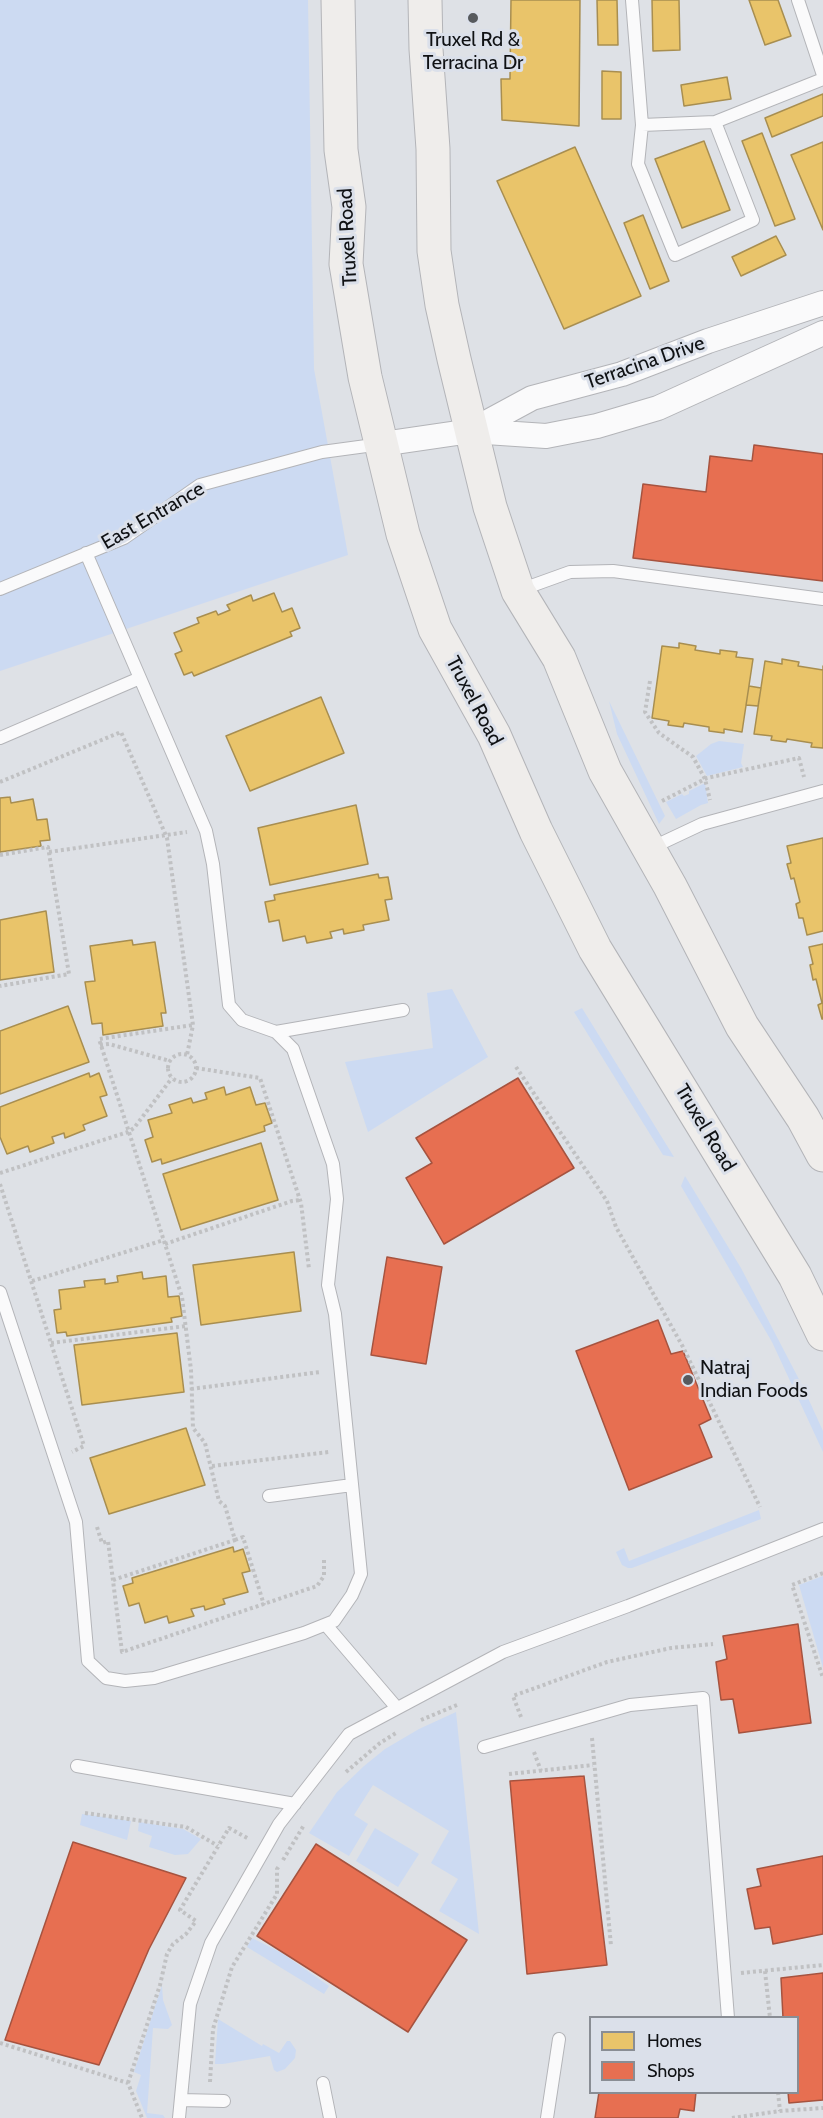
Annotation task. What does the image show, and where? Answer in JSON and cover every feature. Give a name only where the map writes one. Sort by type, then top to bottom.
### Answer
[{"type":"main road","name":"Truxel Road","points":[[338,0],[341,150],[350,207],[346,264],[365,376],[404,534],[435,628],[494,735],[536,831],[595,950],[795,1276],[823,1334]]},
{"type":"main road","points":[[425,0],[433,149],[434,251],[445,316],[471,431],[490,507],[518,591],[559,658],[605,771],[649,849],[742,1026],[803,1118],[823,1155]]},
{"type":"street","name":"Terracina Drive","points":[[471,431],[532,398],[622,374],[708,341],[823,303]]},
{"type":"street","name":"Terracina Drive","points":[[382,444],[471,431],[546,436],[597,426],[658,408],[823,333]]},
{"type":"lane","points":[[632,0],[642,125],[638,164],[675,255],[753,220],[715,123]]},
{"type":"lane","points":[[642,125],[715,123],[823,77],[798,0]]},
{"type":"lane","name":"East Entrance","points":[[0,589],[124,538],[200,485],[322,452],[382,444]]},
{"type":"lane","points":[[0,1292],[76,1522],[88,1661],[106,1678],[125,1681],[154,1678],[304,1633],[334,1621],[352,1595],[361,1574],[335,1314],[328,1285],[337,1199],[333,1164],[293,1049],[276,1032],[242,1020],[230,1005],[213,864],[206,831],[86,554]]},
{"type":"lane","points":[[518,591],[570,572],[613,571],[823,599]]},
{"type":"lane","points":[[0,738],[140,678]]},
{"type":"lane","points":[[649,849],[702,824],[823,791]]},
{"type":"lane","points":[[276,1032],[403,1010]]},
{"type":"lane","points":[[269,1496],[352,1485]]},
{"type":"lane","points":[[179,2118],[190,2004],[212,1943],[279,1824],[349,1734],[503,1652],[628,1606],[823,1529]]},
{"type":"lane","points":[[326,1625],[397,1708]]},
{"type":"lane","points":[[484,1747],[630,1705],[703,1698],[728,2016]]},
{"type":"lane","points":[[77,1767],[295,1803]]},
{"type":"lane","points":[[547,2118],[559,2039]]},
{"type":"lane","points":[[323,2083],[330,2118]]},
{"type":"lane","points":[[181,2100],[224,2101]]},
{"type":"path","points":[[650,681],[645,712],[659,733],[693,757],[705,779],[710,800]]},
{"type":"path","points":[[0,782],[122,732],[166,836],[193,1025],[188,1055]]},
{"type":"path","points":[[662,801],[705,779],[799,758],[804,776],[812,777]]},
{"type":"path","points":[[49,852],[186,832]]},
{"type":"path","points":[[0,855],[48,847],[69,974],[0,986]]},
{"type":"path","points":[[193,1025],[99,1039],[182,1296],[193,1428],[205,1443],[219,1501],[225,1506],[235,1540]]},
{"type":"path","points":[[100,1045],[109,1044],[170,1061]]},
{"type":"path","points":[[178,1054],[188,1055],[194,1060],[195,1073],[188,1080],[179,1081],[172,1078],[168,1072],[170,1061],[178,1054]]},
{"type":"path","points":[[516,1067],[607,1201],[616,1227],[683,1347],[760,1507]]},
{"type":"path","points":[[196,1068],[260,1078],[300,1200],[310,1279]]},
{"type":"path","points":[[0,1173],[128,1132],[134,1128],[172,1078]]},
{"type":"path","points":[[0,1184],[84,1446],[72,1451],[75,1461]]},
{"type":"path","points":[[32,1281],[300,1200]]},
{"type":"path","points":[[51,1343],[186,1326]]},
{"type":"path","points":[[191,1389],[320,1372],[322,1383]]},
{"type":"path","points":[[212,1466],[329,1452],[328,1441]]},
{"type":"path","points":[[96,1522],[102,1543],[108,1541],[122,1652],[317,1586],[324,1576],[324,1557]]},
{"type":"path","points":[[113,1580],[243,1537],[264,1605]]},
{"type":"path","points":[[823,1573],[792,1585],[823,1678]]},
{"type":"path","points":[[541,1771],[513,1696],[607,1662],[671,1648],[713,1644]]},
{"type":"path","points":[[414,1723],[457,1705]]},
{"type":"path","points":[[345,1773],[380,1743],[404,1728]]},
{"type":"path","points":[[592,1738],[611,1946]]},
{"type":"path","points":[[509,1774],[593,1765]]},
{"type":"path","points":[[85,1813],[186,1827],[218,1846]]},
{"type":"path","points":[[209,2101],[213,2029],[232,1967],[278,1894],[277,1869],[306,1823]]},
{"type":"path","points":[[142,2118],[128,2083],[160,1985],[166,1954],[172,1944],[186,1934],[196,1921],[180,1910],[229,1828],[284,1859]]},
{"type":"path","points":[[724,1975],[823,1965]]},
{"type":"path","points":[[765,1971],[770,2016]]},
{"type":"path","points":[[0,2043],[128,2083]]},
{"type":"path","points":[[778,2094],[780,2111]]},
{"type":"path","points":[[732,2118],[823,2108]]},
{"type":"shaded area","points":[[0,0],[308,0],[314,369],[348,555],[0,671]]},
{"type":"shaded area","points":[[609,701],[665,816],[659,824],[617,734]]},
{"type":"shaded area","points":[[719,741],[744,744],[741,763],[743,767],[707,776],[696,756],[711,744]]},
{"type":"shaded area","points":[[705,783],[708,803],[676,819],[666,802],[682,794],[684,796],[689,794],[689,791]]},
{"type":"shaded area","points":[[452,989],[488,1057],[368,1132],[345,1062],[433,1048],[427,993]]},
{"type":"shaded area","points":[[582,1008],[674,1157],[663,1155],[574,1012]]},
{"type":"shaded area","points":[[685,1176],[741,1268],[803,1387],[823,1431],[823,1452],[772,1342],[681,1186]]},
{"type":"shaded area","points":[[759,1510],[761,1519],[632,1568],[622,1565],[616,1552],[624,1548],[629,1561]]},
{"type":"shaded area","points":[[823,1576],[823,1668],[799,1585]]},
{"type":"shaded area","points":[[456,1712],[479,1934],[439,1911],[458,1879],[431,1863],[449,1831],[373,1785],[354,1815],[368,1824],[349,1856],[309,1833],[337,1792],[364,1766],[385,1749],[419,1729]]},
{"type":"shaded area","points":[[82,1814],[131,1821],[127,1840],[80,1825]]},
{"type":"shaded area","points":[[139,1822],[183,1829],[201,1839],[188,1854],[175,1855],[149,1847],[152,1836],[138,1831]]},
{"type":"shaded area","points":[[375,1828],[419,1854],[398,1887],[356,1861]]},
{"type":"shaded area","points":[[252,1938],[282,1953],[329,1986],[324,1994],[247,1947]]},
{"type":"shaded area","points":[[162,1985],[163,2000],[172,2025],[168,2029],[153,2028],[147,2113],[163,2115],[165,2118],[147,2118],[136,2091],[141,2075],[134,2072]]},
{"type":"shaded area","points":[[218,2019],[262,2046],[263,2044],[279,2053],[287,2041],[290,2041],[296,2050],[295,2058],[285,2069],[277,2072],[274,2070],[270,2056],[215,2064]]},
{"type":"building: Homes","points":[[511,0],[580,0],[579,126],[502,120],[501,79],[510,79]]},
{"type":"building: Homes","points":[[597,0],[617,0],[618,45],[598,45]]},
{"type":"building: Homes","points":[[652,0],[679,0],[680,50],[653,51]]},
{"type":"building: Homes","points":[[749,0],[778,0],[791,36],[765,45]]},
{"type":"building: Homes","points":[[602,71],[621,72],[621,119],[602,119]]},
{"type":"building: Homes","points":[[727,77],[731,99],[684,106],[681,85]]},
{"type":"building: Homes","points":[[823,94],[823,116],[772,137],[765,118]]},
{"type":"building: Homes","points":[[762,133],[795,219],[775,226],[742,141]]},
{"type":"building: Homes","points":[[704,141],[730,210],[682,228],[655,159]]},
{"type":"building: Homes","points":[[823,142],[823,230],[791,155]]},
{"type":"building: Homes","points":[[575,147],[641,296],[564,329],[497,181]]},
{"type":"building: Homes","points":[[643,215],[669,281],[650,289],[624,223]]},
{"type":"building: Homes","points":[[776,236],[786,255],[741,276],[732,257]]},
{"type":"building: Homes","points":[[274,593],[282,612],[292,608],[300,628],[290,632],[292,636],[194,676],[192,672],[184,675],[175,654],[182,651],[174,633],[199,623],[197,618],[216,611],[218,615],[230,610],[227,605],[251,595],[253,601]]},
{"type":"building: Homes","points":[[679,643],[696,646],[695,650],[720,654],[720,650],[737,652],[736,657],[753,659],[742,732],[724,729],[724,733],[709,731],[709,727],[684,723],[683,727],[668,725],[669,721],[652,718],[662,646],[679,648]]},
{"type":"building: Homes","points":[[782,659],[799,662],[798,666],[823,670],[823,748],[811,747],[812,743],[787,739],[786,742],[771,740],[772,736],[754,734],[765,661],[782,664]]},
{"type":"building: Homes","points":[[749,686],[761,688],[758,706],[746,705]]},
{"type":"building: Homes","points":[[321,697],[344,753],[250,791],[226,736]]},
{"type":"building: Homes","points":[[10,797],[11,803],[33,799],[37,820],[47,819],[50,840],[40,841],[41,846],[0,852],[0,798]]},
{"type":"building: Homes","points":[[356,805],[368,864],[270,885],[258,828]]},
{"type":"building: Homes","points":[[823,838],[823,931],[807,935],[803,918],[799,918],[796,904],[800,902],[794,878],[791,879],[787,864],[791,863],[787,846]]},
{"type":"building: Homes","points":[[378,874],[379,878],[388,877],[392,899],[385,900],[389,920],[363,925],[364,930],[344,934],[343,929],[330,932],[332,938],[307,943],[305,936],[283,941],[279,920],[269,922],[265,902],[275,900],[274,895]]},
{"type":"building: Homes","points":[[46,911],[54,972],[0,980],[0,920]]},
{"type":"building: Homes","points":[[132,940],[133,945],[155,942],[166,1013],[161,1013],[163,1026],[103,1035],[102,1023],[92,1024],[85,982],[95,981],[90,946]]},
{"type":"building: Homes","points":[[823,944],[822,1019],[818,1005],[822,1003],[816,979],[813,980],[810,965],[813,964],[809,947]]},
{"type":"building: Homes","points":[[68,1006],[89,1062],[0,1094],[0,1031]]},
{"type":"building: Homes","points":[[89,1073],[90,1077],[99,1073],[107,1095],[100,1097],[107,1116],[83,1125],[85,1130],[65,1138],[64,1133],[52,1137],[54,1143],[30,1152],[28,1146],[7,1154],[0,1137],[0,1107]]},
{"type":"building: Homes","points":[[224,1087],[226,1095],[250,1087],[256,1105],[265,1103],[272,1123],[264,1126],[265,1131],[162,1164],[161,1159],[152,1162],[145,1140],[153,1137],[148,1120],[172,1113],[169,1105],[191,1098],[193,1103],[207,1099],[205,1093]]},
{"type":"building: Homes","points":[[261,1143],[278,1200],[181,1230],[163,1174]]},
{"type":"building: Homes","points":[[294,1252],[301,1311],[201,1325],[193,1265]]},
{"type":"building: Homes","points":[[142,1272],[143,1279],[166,1276],[168,1297],[179,1296],[182,1316],[171,1318],[172,1322],[67,1336],[66,1332],[57,1333],[54,1310],[61,1309],[59,1290],[85,1287],[84,1281],[105,1279],[105,1284],[118,1282],[117,1276]]},
{"type":"building: Homes","points":[[177,1333],[184,1392],[82,1405],[74,1345]]},
{"type":"building: Homes","points":[[186,1428],[205,1485],[109,1514],[90,1458]]},
{"type":"building: Homes","points":[[233,1547],[234,1552],[243,1549],[250,1571],[242,1573],[248,1592],[223,1599],[225,1604],[205,1610],[204,1606],[191,1609],[194,1616],[169,1623],[167,1616],[145,1623],[139,1603],[129,1606],[123,1586],[133,1583],[132,1578]]},
{"type":"building: Shops","points":[[754,445],[823,454],[823,581],[633,558],[643,484],[706,492],[710,456],[752,461]]},
{"type":"building: Shops","points":[[518,1078],[574,1168],[444,1244],[406,1178],[432,1163],[416,1138]]},
{"type":"building: Shops","points":[[387,1257],[442,1267],[426,1364],[371,1355]]},
{"type":"building: Shops","points":[[658,1320],[671,1354],[683,1351],[711,1419],[699,1425],[712,1457],[629,1490],[576,1351]]},
{"type":"building: Shops","points":[[798,1624],[811,1723],[739,1733],[733,1699],[721,1700],[716,1662],[727,1659],[723,1636]]},
{"type":"building: Shops","points":[[584,1776],[607,1965],[527,1974],[510,1781]]},
{"type":"building: Shops","points":[[73,1842],[186,1878],[149,1949],[99,2065],[5,2040]]},
{"type":"building: Shops","points":[[316,1844],[467,1940],[408,2032],[257,1936]]},
{"type":"building: Shops","points":[[823,1856],[823,1934],[773,1944],[770,1927],[755,1929],[747,1889],[761,1886],[757,1869]]},
{"type":"building: Shops","points":[[823,1973],[823,2100],[789,2103],[788,2094],[799,2094],[799,2016],[783,2016],[781,1978]]},
{"type":"building: Shops","points":[[599,2094],[696,2094],[694,2111],[680,2109],[678,2118],[595,2118]]},
{"type":"place","name":"Truxel Rd & Terracina Dr","points":[[473,18]]},
{"type":"place","name":"Natraj Indian Foods","points":[[688,1380]]}]
